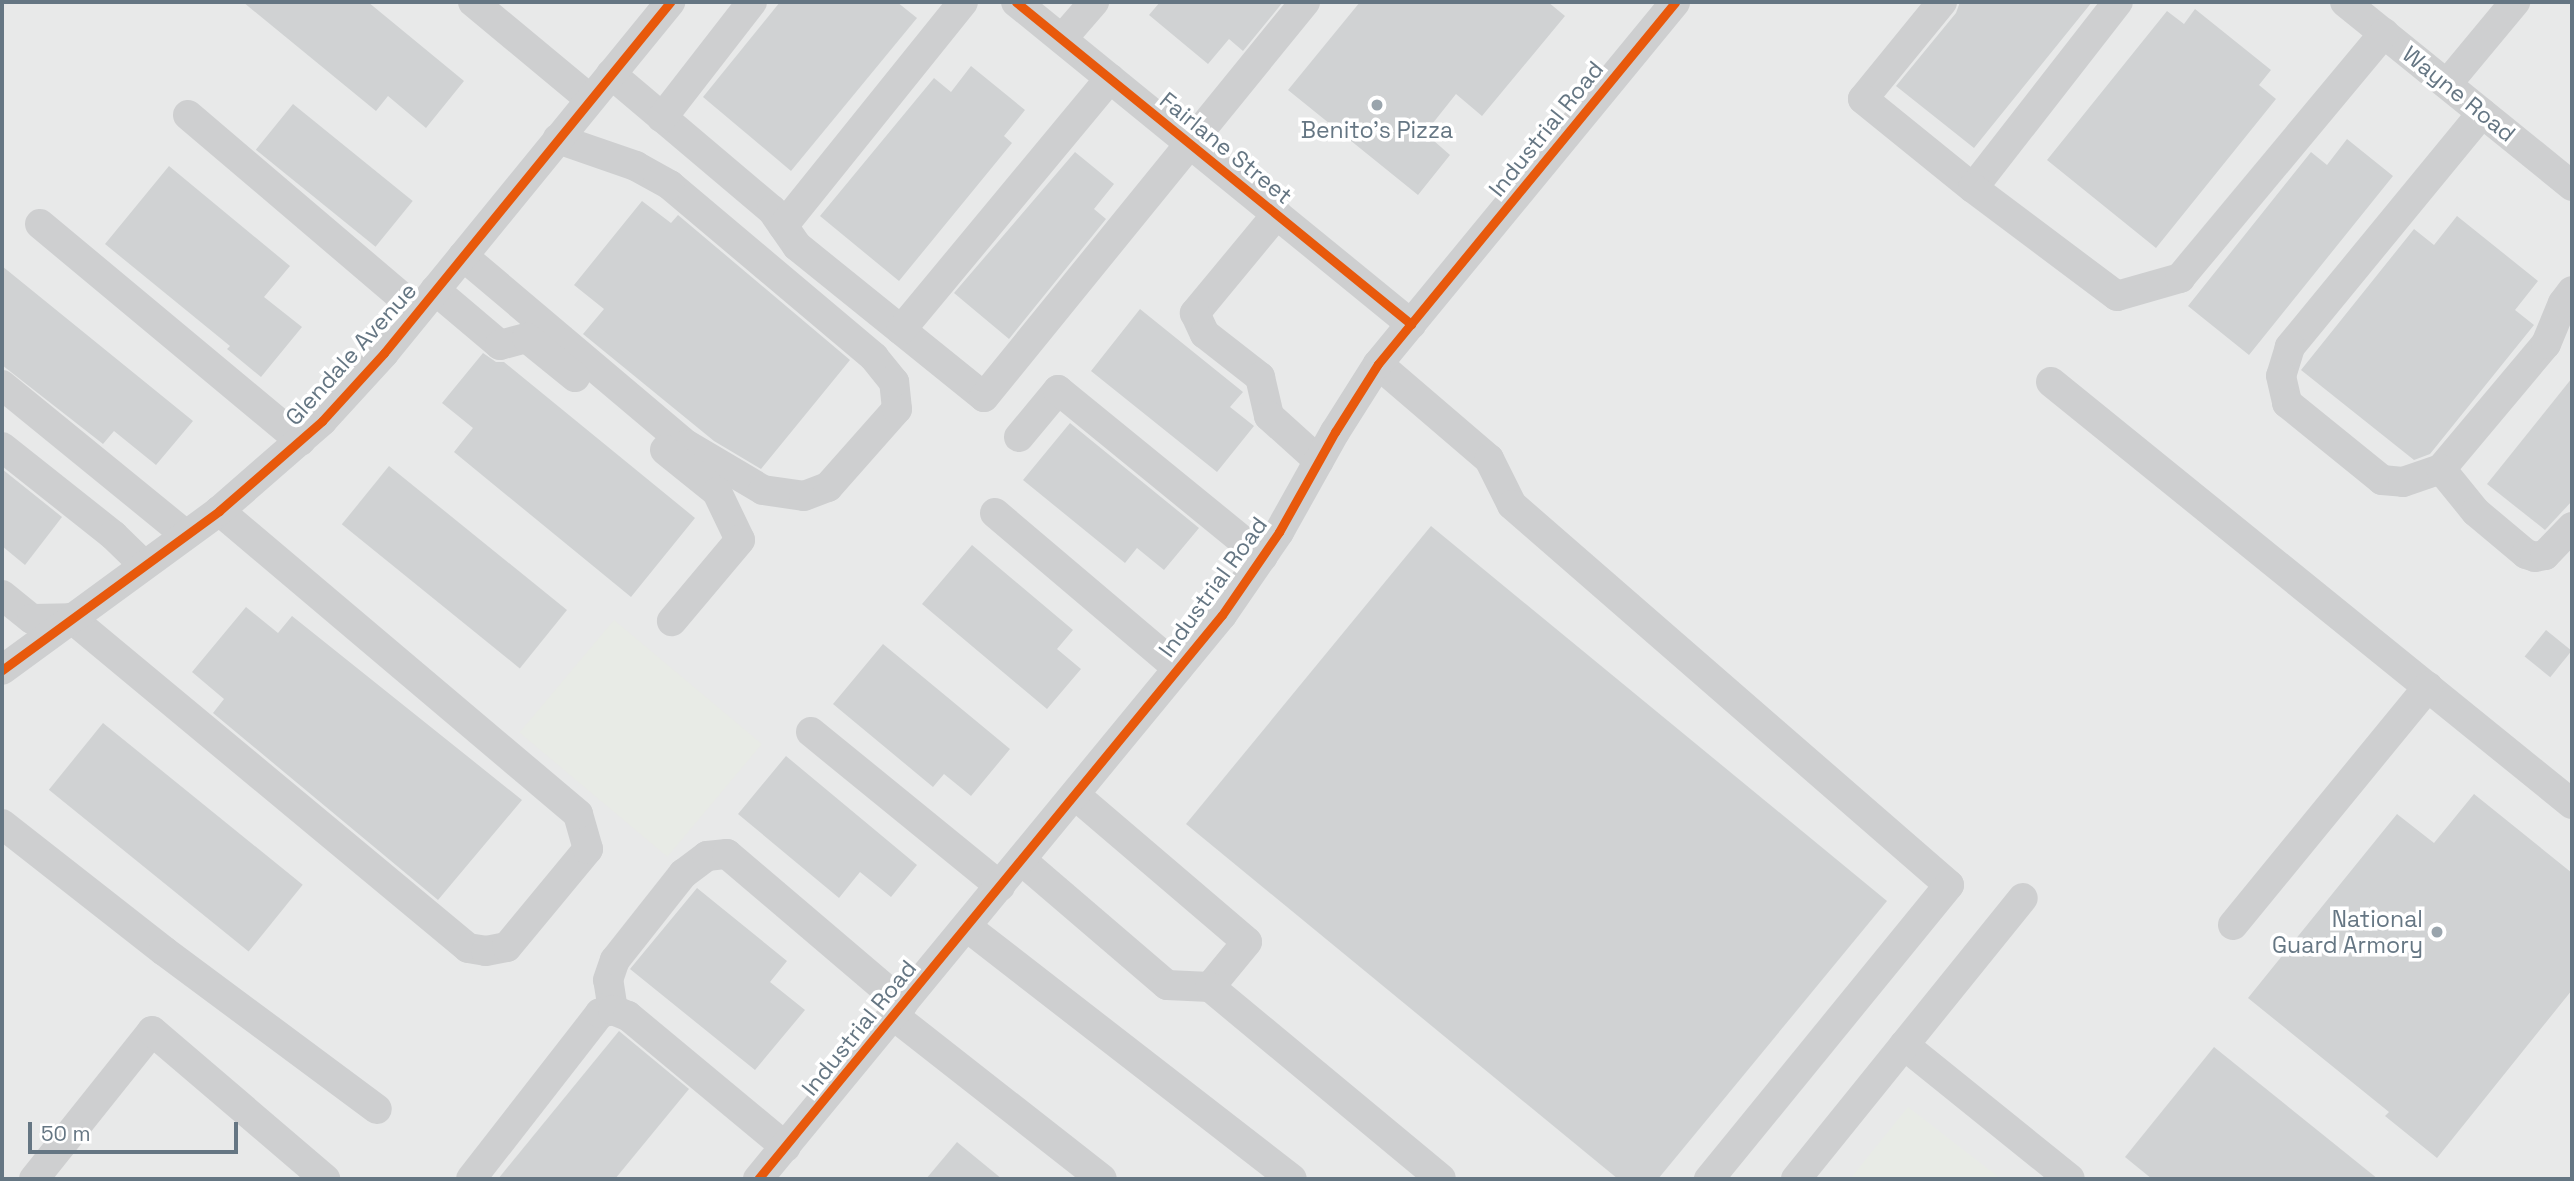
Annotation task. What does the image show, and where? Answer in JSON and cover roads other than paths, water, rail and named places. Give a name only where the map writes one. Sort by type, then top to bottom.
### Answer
[{"type":"street","points":[[473,2],[590,99]]},
{"type":"street","name":"Glendale Avenue","points":[[2,670],[219,511],[300,441],[384,353],[670,2]]},
{"type":"street","points":[[662,118],[752,2]]},
{"type":"street","points":[[783,226],[963,2]]},
{"type":"street","name":"Fairlane Street","points":[[1016,2],[1411,324]]},
{"type":"street","points":[[1062,40],[1094,2]]},
{"type":"street","points":[[611,74],[772,210],[797,246],[984,397],[1305,2]]},
{"type":"street","points":[[1942,2],[1863,99],[1973,188],[2118,296],[2180,278],[2384,33]]},
{"type":"street","points":[[1973,188],[2118,2]]},
{"type":"street","name":"Wayne Road","points":[[2345,2],[2572,186]]},
{"type":"street","points":[[2447,84],[2515,2]]},
{"type":"street","name":"Industrial Road","points":[[758,1179],[1075,795],[1264,557],[1318,461],[1378,364],[1660,7]]},
{"type":"street","points":[[901,330],[1111,78]]},
{"type":"street","points":[[2482,113],[2290,347],[2281,376],[2287,403],[2382,480],[2403,482],[2441,469],[2546,344],[2572,327]]},
{"type":"street","points":[[188,115],[426,300],[500,345],[527,338],[717,492],[740,540],[672,621]]},
{"type":"street","points":[[463,256],[687,445],[763,490],[804,496],[828,487],[897,409],[894,383],[874,357],[670,185],[636,166],[558,139]]},
{"type":"street","points":[[1277,214],[1195,313],[1205,334],[1260,377],[1269,416],[1318,461]]},
{"type":"street","points":[[40,224],[300,441]]},
{"type":"street","points":[[2546,344],[2563,303],[2572,290]]},
{"type":"street","points":[[1378,364],[1489,459],[1512,505],[1949,885],[1709,1179]]},
{"type":"street","points":[[2051,382],[2572,804]]},
{"type":"street","points":[[2,385],[186,535]]},
{"type":"street","points":[[1019,437],[1058,390],[1264,557]]},
{"type":"street","points":[[2,447],[113,535],[144,565]]},
{"type":"street","points":[[2441,469],[2476,512],[2526,554],[2545,555],[2572,527]]},
{"type":"street","points":[[2,595],[32,620],[71,618],[468,948],[486,951],[507,947],[588,849],[578,814],[559,794],[219,511]]},
{"type":"street","points":[[995,513],[1178,668]]},
{"type":"street","points":[[2233,925],[2428,687]]},
{"type":"street","points":[[811,732],[1000,886]]},
{"type":"street","points":[[1075,795],[1247,942],[1210,987]]},
{"type":"street","points":[[2,824],[164,951],[377,1109]]},
{"type":"street","points":[[613,1010],[608,979],[615,960],[683,874],[706,856],[727,854],[899,1010],[1102,1179]]},
{"type":"street","points":[[1021,860],[1167,985],[1210,987],[1441,1179]]},
{"type":"street","points":[[1796,1179],[2023,898]]},
{"type":"street","points":[[967,927],[1292,1179]]},
{"type":"street","points":[[471,1179],[600,1013],[613,1010],[628,1016],[786,1147]]},
{"type":"street","points":[[34,1179],[152,1031],[325,1179]]},
{"type":"street","points":[[1904,1045],[2070,1179]]},
{"type":"place","name":"Benito's Pizza","points":[[1377,105]]},
{"type":"place","name":"National Guard Armory","points":[[2437,932]]}]
